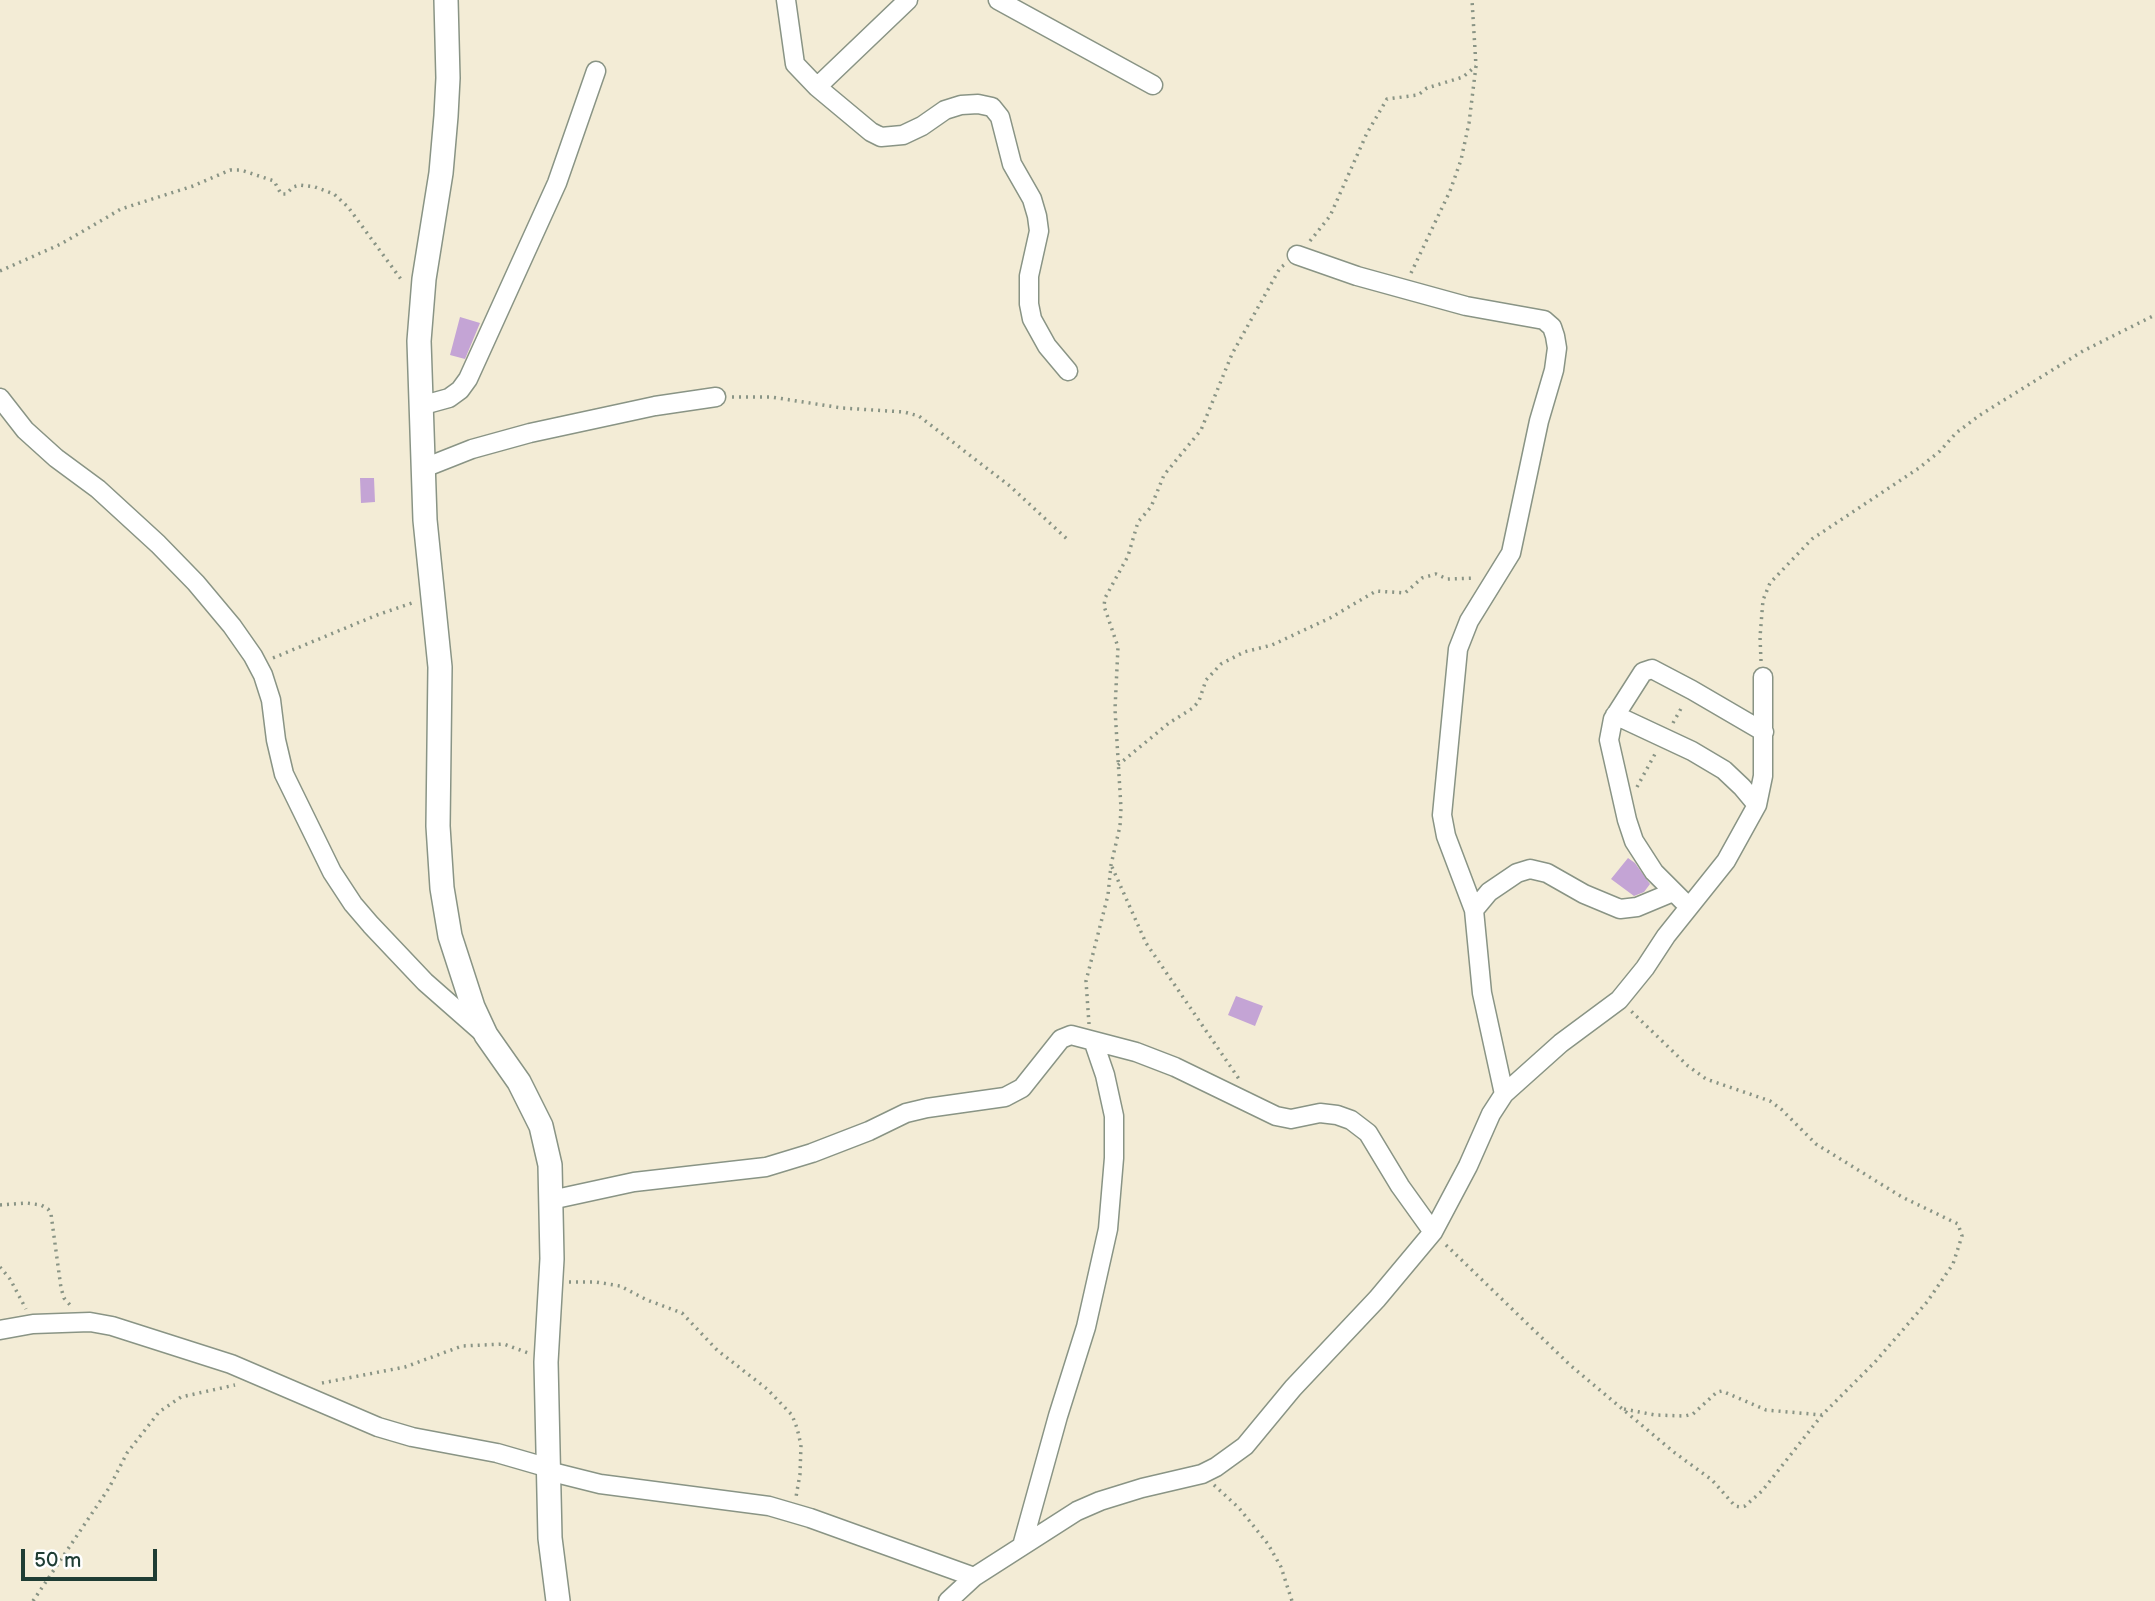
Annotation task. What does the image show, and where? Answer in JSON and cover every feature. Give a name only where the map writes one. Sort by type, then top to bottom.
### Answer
[{"type":"street","points":[[446,0],[446,116],[419,341],[425,520],[440,667],[438,826],[442,888],[450,936],[461,976],[486,1035],[519,1082],[541,1126],[550,1165],[552,1259],[546,1362],[550,1538],[558,1601]]},
{"type":"street","points":[[786,0],[795,64],[817,87],[871,132],[881,136],[903,135],[945,110],[978,103],[992,107],[1000,117],[1012,164],[1037,215],[1039,231],[1029,276],[1031,319],[1047,346],[1069,371]]},
{"type":"street","points":[[817,87],[908,0]]},
{"type":"street","points":[[998,0],[1153,85]]},
{"type":"street","points":[[421,406],[449,398],[460,390],[468,379],[557,183],[596,71]]},
{"type":"street","points":[[1297,255],[1357,276],[1466,306],[1544,320],[1552,327],[1555,336],[1557,348],[1553,370],[1539,421],[1511,553],[1469,621],[1458,649],[1442,815],[1446,836],[1474,909],[1482,993],[1504,1094]]},
{"type":"street","points":[[424,468],[472,449],[530,433],[655,406],[716,397]]},
{"type":"street","points":[[0,398],[24,430],[98,489],[196,583],[232,626],[257,664],[271,700],[284,774],[332,872],[371,925],[425,982],[486,1035]]},
{"type":"street","points":[[1689,907],[1642,857],[1634,841],[1609,740],[1615,715],[1647,670],[1652,669],[1764,732]]},
{"type":"street","points":[[948,1601],[974,1577],[1077,1511],[1100,1501],[1202,1474],[1216,1467],[1244,1446],[1301,1379],[1377,1299],[1433,1232],[1468,1166],[1491,1114],[1504,1094],[1561,1043],[1619,1000],[1726,861],[1756,806],[1763,776],[1763,677]]},
{"type":"street","points":[[1615,715],[1724,770],[1742,787],[1756,806]]},
{"type":"street","points":[[1474,909],[1489,892],[1517,873],[1530,869],[1546,873],[1584,894],[1620,909],[1637,907],[1673,892]]},
{"type":"street","points":[[551,1200],[634,1182],[766,1167],[812,1153],[906,1113],[1004,1097],[1022,1088],[1061,1038],[1071,1035],[1136,1052],[1175,1067],[1276,1116],[1292,1119],[1320,1113],[1351,1120],[1368,1133],[1400,1186],[1433,1232]]},
{"type":"street","points":[[1022,1545],[1086,1327],[1108,1229],[1114,1158],[1114,1116],[1105,1074],[1094,1043]]},
{"type":"street","points":[[0,1330],[33,1324],[90,1322],[112,1326],[268,1379],[378,1427],[412,1437],[497,1453],[549,1468],[552,1472],[631,1490],[769,1506],[793,1512],[974,1577]]},
{"type":"path","points":[[1405,288],[1458,170],[1469,123],[1476,66],[1472,0]]},
{"type":"path","points":[[1094,1043],[1088,1021],[1086,981],[1108,895],[1111,865],[1120,826],[1115,709],[1118,646],[1104,606],[1105,598],[1128,556],[1138,522],[1151,507],[1158,484],[1201,429],[1232,354],[1280,268],[1297,255],[1330,216],[1367,133],[1387,99],[1418,95],[1427,88],[1463,77],[1476,66]]},
{"type":"path","points":[[0,271],[61,244],[121,209],[193,186],[230,170],[241,170],[274,181],[281,194],[286,194],[293,187],[300,185],[334,194],[348,207],[422,311]]},
{"type":"path","points":[[1763,677],[1760,636],[1763,600],[1770,583],[1812,539],[1920,468],[1956,433],[1980,415],[2083,351],[2155,315]]},
{"type":"path","points":[[716,397],[771,397],[842,408],[916,415],[1011,487],[1068,540]]},
{"type":"path","points":[[1118,765],[1169,723],[1193,708],[1199,701],[1206,680],[1215,669],[1244,652],[1272,645],[1330,618],[1376,590],[1405,593],[1422,578],[1436,574],[1447,579],[1460,580],[1497,577]]},
{"type":"path","points":[[257,664],[377,615],[433,596]]},
{"type":"path","points":[[1625,811],[1692,690]]},
{"type":"path","points":[[1111,865],[1146,943],[1235,1070],[1250,1103]]},
{"type":"path","points":[[1433,1232],[1570,1365],[1675,1453],[1712,1480],[1735,1506],[1740,1507],[1745,1506],[1762,1491],[1822,1415],[1875,1362],[1942,1282],[1959,1247],[1962,1236],[1958,1224],[1902,1197],[1816,1144],[1770,1101],[1706,1079],[1688,1066],[1653,1029],[1619,1000]]},
{"type":"path","points":[[0,1205],[27,1203],[48,1209],[64,1298],[90,1322]]},
{"type":"path","points":[[0,1267],[10,1279],[33,1324]]},
{"type":"path","points":[[550,1282],[597,1282],[620,1286],[647,1300],[677,1310],[717,1350],[767,1389],[792,1415],[801,1445],[800,1474],[793,1512]]},
{"type":"path","points":[[292,1388],[405,1367],[471,1345],[491,1343],[514,1346],[546,1362]]},
{"type":"path","points":[[33,1601],[109,1488],[127,1454],[159,1412],[181,1397],[268,1379]]},
{"type":"path","points":[[1623,1408],[1655,1415],[1685,1416],[1693,1414],[1717,1392],[1722,1391],[1766,1410],[1822,1415]]},
{"type":"path","points":[[1202,1474],[1239,1508],[1268,1544],[1281,1567],[1292,1601]]},
{"type":"building","points":[[460,317],[480,323],[465,359],[450,355]]},
{"type":"building","points":[[360,478],[374,478],[375,502],[361,503]]},
{"type":"building","points":[[1628,858],[1635,863],[1650,884],[1644,892],[1634,896],[1611,879]]},
{"type":"building","points":[[1236,996],[1263,1006],[1255,1026],[1228,1015]]}]
